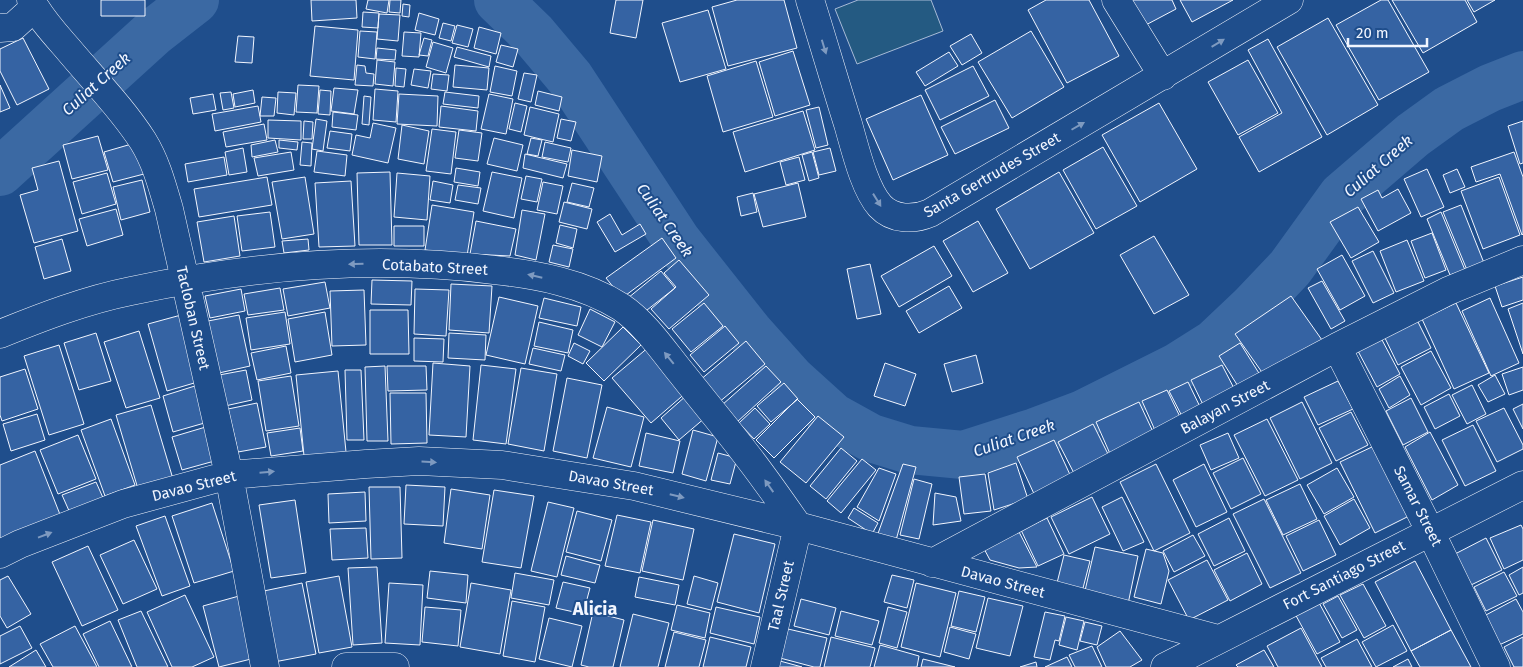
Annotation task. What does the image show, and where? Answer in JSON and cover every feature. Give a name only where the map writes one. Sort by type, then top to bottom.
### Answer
[{"type":"street","name":"Santa Gertrudes Street","points":[[810,0],[864,178],[880,206],[892,214],[918,218],[930,213],[1289,0]]},
{"type":"street","points":[[1116,0],[1163,76]]},
{"type":"street","points":[[0,28],[12,27],[33,4]]},
{"type":"street","name":"Tacloban Street","points":[[33,4],[59,39],[115,104],[144,143],[157,170],[169,209],[228,475],[265,667]]},
{"type":"street","name":"Balayan Street","points":[[932,563],[1337,347],[1448,291],[1523,260]]},
{"type":"street","name":"Cotabato Street","points":[[0,334],[45,316],[129,291],[228,274],[303,266],[368,264],[457,265],[532,274],[593,291],[623,309],[648,332],[750,459],[798,526]]},
{"type":"street","name":"Samar Street","points":[[1337,347],[1496,667]]},
{"type":"street","name":"Davao Street","points":[[0,554],[20,544],[123,504],[228,475],[420,461],[502,466],[634,486],[798,526],[1218,639]]},
{"type":"street","name":"Fort Santiago Street","points":[[1165,667],[1523,485]]},
{"type":"street","name":"Taal Street","points":[[765,667],[798,526]]},
{"type":"street","points":[[346,667],[395,667]]},
{"type":"shaded area","points":[[858,0],[931,0],[943,31],[857,64],[835,9]]},
{"type":"building","points":[[101,0],[145,0],[145,16],[101,16]]},
{"type":"building","points":[[311,0],[356,0],[357,18],[312,21]]},
{"type":"building","points":[[368,0],[389,0],[387,13],[366,9]]},
{"type":"building","points":[[390,0],[401,0],[400,13],[389,12]]},
{"type":"building","points":[[616,0],[643,0],[636,38],[610,33]]},
{"type":"building","points":[[737,0],[784,0],[797,48],[728,66],[712,7]]},
{"type":"building","points":[[1046,0],[1089,0],[1119,56],[1067,83],[1028,10]]},
{"type":"building","points":[[1127,0],[1172,0],[1176,9],[1142,27]]},
{"type":"building","points":[[1180,0],[1233,0],[1192,22]]},
{"type":"building","points":[[1381,0],[1388,0],[1429,72],[1379,100],[1336,25]]},
{"type":"building","points":[[1392,0],[1465,0],[1477,22],[1423,53]]},
{"type":"building","points":[[1467,0],[1495,0],[1474,12]]},
{"type":"building","points":[[403,4],[410,5],[409,17],[402,16]]},
{"type":"building","points":[[708,10],[726,69],[680,82],[662,23]]},
{"type":"building","points":[[363,12],[379,13],[378,28],[362,27]]},
{"type":"building","points":[[419,13],[439,19],[435,35],[415,30]]},
{"type":"building","points":[[379,14],[400,15],[398,41],[377,39]]},
{"type":"building","points":[[1328,18],[1378,105],[1327,135],[1277,47]]},
{"type":"building","points":[[443,23],[455,26],[451,41],[439,38]]},
{"type":"building","points":[[457,25],[473,29],[468,47],[452,43]]},
{"type":"building","points":[[315,26],[358,30],[354,80],[310,76]]},
{"type":"building","points":[[479,27],[501,33],[496,54],[474,48]]},
{"type":"building","points":[[360,31],[377,32],[375,59],[358,57]]},
{"type":"building","points":[[1031,31],[1064,87],[1012,118],[978,62]]},
{"type":"building","points":[[404,32],[421,33],[419,57],[402,56]]},
{"type":"building","points":[[971,34],[982,53],[962,65],[950,46]]},
{"type":"building","points":[[238,36],[254,37],[252,63],[235,62]]},
{"type":"building","points":[[23,38],[49,89],[17,105],[0,71],[0,49]]},
{"type":"building","points":[[424,38],[432,40],[428,56],[419,55]]},
{"type":"building","points":[[1268,39],[1322,137],[1259,172],[1239,137],[1282,113],[1248,50]]},
{"type":"building","points":[[433,42],[453,48],[446,73],[426,67]]},
{"type":"building","points":[[501,45],[518,49],[513,67],[496,62]]},
{"type":"building","points":[[457,47],[491,56],[489,67],[454,57]]},
{"type":"building","points":[[377,48],[396,50],[395,60],[376,59]]},
{"type":"building","points":[[793,51],[810,105],[775,116],[759,62]]},
{"type":"building","points":[[949,52],[958,66],[925,86],[916,72]]},
{"type":"building","points":[[377,60],[395,62],[393,86],[375,84]]},
{"type":"building","points":[[1248,60],[1278,113],[1238,135],[1208,82]]},
{"type":"building","points":[[756,61],[773,117],[723,132],[707,76]]},
{"type":"building","points":[[357,65],[365,66],[366,73],[374,74],[373,86],[355,85]]},
{"type":"building","points":[[455,65],[489,68],[487,90],[453,87]]},
{"type":"building","points":[[495,66],[517,71],[512,96],[490,92]]},
{"type":"building","points":[[973,66],[989,96],[940,120],[925,90]]},
{"type":"building","points":[[396,68],[406,69],[404,87],[395,86]]},
{"type":"building","points":[[414,69],[431,71],[428,88],[411,85]]},
{"type":"building","points":[[524,73],[537,75],[531,102],[518,99]]},
{"type":"building","points":[[433,74],[449,75],[447,91],[431,89]]},
{"type":"building","points":[[0,85],[10,108],[0,112]]},
{"type":"building","points":[[298,85],[319,86],[317,113],[296,112]]},
{"type":"building","points":[[334,88],[358,90],[354,114],[331,111]]},
{"type":"building","points":[[375,89],[398,91],[396,122],[373,120]]},
{"type":"building","points":[[253,90],[255,103],[235,107],[233,94]]},
{"type":"building","points":[[320,90],[331,91],[330,115],[318,114]]},
{"type":"building","points":[[538,91],[562,97],[559,111],[535,105]]},
{"type":"building","points":[[231,92],[234,108],[223,110],[220,93]]},
{"type":"building","points":[[278,92],[296,93],[294,115],[277,113]]},
{"type":"building","points":[[445,92],[479,96],[478,108],[443,104]]},
{"type":"building","points":[[213,94],[216,110],[193,114],[190,98]]},
{"type":"building","points":[[399,94],[438,96],[437,126],[397,124]]},
{"type":"building","points":[[489,94],[513,99],[506,134],[481,129]]},
{"type":"building","points":[[921,95],[948,155],[893,180],[866,119]]},
{"type":"building","points":[[364,96],[371,97],[369,125],[362,124]]},
{"type":"building","points":[[262,97],[276,98],[274,116],[260,116]]},
{"type":"building","points":[[995,100],[1009,128],[955,154],[941,127]]},
{"type":"building","points":[[515,103],[527,106],[521,132],[509,129]]},
{"type":"building","points":[[1159,103],[1197,169],[1140,202],[1102,135]]},
{"type":"building","points":[[258,106],[261,122],[215,131],[212,114]]},
{"type":"building","points":[[441,106],[478,111],[476,131],[439,127]]},
{"type":"building","points":[[530,107],[559,114],[553,142],[524,135]]},
{"type":"building","points":[[819,107],[828,145],[816,148],[806,110]]},
{"type":"building","points":[[803,111],[815,150],[745,172],[733,132]]},
{"type":"building","points":[[333,112],[358,115],[356,130],[332,127]]},
{"type":"building","points":[[316,119],[327,121],[323,151],[312,149]]},
{"type":"building","points":[[561,119],[576,122],[571,141],[557,138]]},
{"type":"building","points":[[268,120],[301,121],[301,140],[268,138]]},
{"type":"building","points":[[304,121],[313,122],[312,139],[303,139]]},
{"type":"building","points":[[1523,121],[1523,163],[1520,164],[1508,126]]},
{"type":"building","points":[[373,123],[396,128],[388,163],[352,155],[356,135],[370,138]]},
{"type":"building","points":[[264,124],[267,140],[226,147],[223,132]]},
{"type":"building","points":[[402,125],[429,131],[424,164],[398,159]]},
{"type":"building","points":[[432,129],[456,132],[451,174],[426,171]]},
{"type":"building","points":[[459,130],[482,133],[478,161],[455,158]]},
{"type":"building","points":[[330,131],[352,134],[350,151],[327,148]]},
{"type":"building","points":[[98,136],[108,170],[72,179],[63,145]]},
{"type":"building","points":[[494,138],[523,145],[517,171],[487,164]]},
{"type":"building","points":[[531,138],[542,140],[538,156],[527,154]]},
{"type":"building","points":[[275,140],[278,152],[252,157],[251,145]]},
{"type":"building","points":[[279,140],[298,142],[297,150],[279,148]]},
{"type":"building","points":[[302,142],[312,143],[311,166],[300,165]]},
{"type":"building","points":[[545,142],[571,148],[568,162],[542,157]]},
{"type":"building","points":[[135,143],[144,174],[113,182],[104,152]]},
{"type":"building","points":[[1103,147],[1137,206],[1096,229],[1063,170]]},
{"type":"building","points":[[243,148],[247,172],[229,175],[225,152]]},
{"type":"building","points":[[830,148],[836,171],[819,175],[813,152]]},
{"type":"building","points":[[572,150],[602,156],[597,182],[568,176]]},
{"type":"building","points":[[317,151],[347,155],[345,176],[314,172]]},
{"type":"building","points":[[291,152],[294,170],[258,176],[254,158]]},
{"type":"building","points":[[812,152],[819,178],[809,181],[802,155]]},
{"type":"building","points":[[1514,152],[1523,177],[1522,235],[1500,174],[1476,182],[1471,167]]},
{"type":"building","points":[[525,154],[567,164],[563,178],[523,168]]},
{"type":"building","points":[[224,157],[227,175],[188,182],[185,164]]},
{"type":"building","points":[[799,157],[805,180],[786,185],[780,162]]},
{"type":"building","points":[[59,161],[78,231],[34,243],[20,195],[38,190],[32,168]]},
{"type":"building","points":[[456,168],[480,172],[478,186],[454,182]]},
{"type":"building","points":[[1427,169],[1444,207],[1421,217],[1404,179]]},
{"type":"building","points":[[1457,169],[1465,187],[1450,193],[1443,175]]},
{"type":"building","points":[[390,172],[392,245],[359,245],[357,173]]},
{"type":"building","points":[[492,172],[522,178],[514,218],[483,211]]},
{"type":"building","points":[[1059,172],[1094,233],[1030,269],[996,209]]},
{"type":"building","points":[[107,173],[116,204],[82,214],[73,182]]},
{"type":"building","points":[[397,173],[430,176],[427,220],[394,217]]},
{"type":"building","points":[[526,176],[542,179],[537,202],[521,199]]},
{"type":"building","points":[[267,177],[272,205],[199,217],[194,189]]},
{"type":"building","points":[[305,177],[314,234],[282,239],[272,182]]},
{"type":"building","points":[[1499,177],[1520,235],[1483,249],[1461,191]]},
{"type":"building","points":[[142,180],[150,212],[121,220],[113,187]]},
{"type":"building","points":[[351,181],[355,246],[319,247],[315,183]]},
{"type":"building","points":[[433,181],[453,185],[450,203],[430,200]]},
{"type":"building","points":[[543,182],[563,186],[557,214],[537,210]]},
{"type":"building","points":[[572,183],[594,188],[589,207],[567,202]]},
{"type":"building","points":[[798,183],[806,217],[763,227],[754,194]]},
{"type":"building","points":[[458,185],[481,188],[478,204],[455,200]]},
{"type":"building","points":[[1398,189],[1411,213],[1378,231],[1361,199],[1378,190],[1382,198]]},
{"type":"building","points":[[753,193],[757,212],[741,216],[737,197]]},
{"type":"building","points":[[564,202],[592,209],[587,229],[559,222]]},
{"type":"building","points":[[432,205],[474,212],[467,256],[425,250]]},
{"type":"building","points":[[1461,205],[1484,263],[1467,270],[1443,212]]},
{"type":"building","points":[[1358,207],[1379,242],[1351,258],[1330,222]]},
{"type":"building","points":[[116,209],[123,235],[87,246],[79,219]]},
{"type":"building","points":[[522,210],[545,214],[536,260],[515,255]]},
{"type":"building","points":[[270,212],[275,247],[242,251],[237,216]]},
{"type":"building","points":[[1441,212],[1465,270],[1450,275],[1427,219]]},
{"type":"building","points":[[610,214],[622,235],[640,224],[646,234],[615,252],[597,222]]},
{"type":"building","points":[[234,216],[240,256],[204,262],[197,222]]},
{"type":"building","points":[[476,221],[516,229],[510,256],[470,254]]},
{"type":"building","points":[[978,221],[1008,273],[973,292],[943,241]]},
{"type":"building","points":[[560,225],[577,229],[573,248],[556,243]]},
{"type":"building","points":[[394,226],[424,226],[424,246],[394,246]]},
{"type":"building","points":[[1432,233],[1446,270],[1425,278],[1411,241]]},
{"type":"building","points":[[1154,236],[1189,295],[1154,314],[1120,255]]},
{"type":"building","points":[[662,238],[676,258],[622,298],[606,278]]},
{"type":"building","points":[[62,239],[71,271],[44,279],[35,247]]},
{"type":"building","points":[[308,239],[309,250],[284,253],[282,241]]},
{"type":"building","points":[[1407,240],[1424,281],[1396,292],[1380,251]]},
{"type":"building","points":[[553,245],[573,249],[569,267],[549,262]]},
{"type":"building","points":[[934,246],[952,276],[899,307],[881,276]]},
{"type":"building","points":[[1373,251],[1394,293],[1373,303],[1352,261]]},
{"type":"building","points":[[1342,255],[1365,296],[1340,310],[1317,269]]},
{"type":"building","points":[[679,260],[709,295],[669,329],[651,309],[676,287],[664,273]]},
{"type":"building","points":[[870,264],[881,314],[857,319],[847,269]]},
{"type":"building","points":[[661,271],[675,288],[642,314],[628,298]]},
{"type":"building","points":[[1523,277],[1523,300],[1502,307],[1495,286]]},
{"type":"building","points":[[372,280],[412,281],[411,305],[371,304]]},
{"type":"building","points":[[1322,281],[1345,321],[1331,329],[1308,288]]},
{"type":"building","points":[[325,282],[330,308],[288,316],[283,289]]},
{"type":"building","points":[[451,284],[492,286],[489,333],[449,330]]},
{"type":"building","points":[[949,286],[962,308],[919,333],[906,311]]},
{"type":"building","points":[[280,288],[284,310],[248,315],[244,294]]},
{"type":"building","points":[[241,289],[245,311],[210,318],[205,296]]},
{"type":"building","points":[[415,289],[449,290],[446,336],[414,334]]},
{"type":"building","points":[[364,290],[366,345],[332,346],[330,291]]},
{"type":"building","points":[[1291,296],[1322,340],[1266,378],[1235,334]]},
{"type":"building","points":[[499,297],[538,306],[525,364],[486,355]]},
{"type":"building","points":[[544,298],[581,307],[577,326],[539,318]]},
{"type":"building","points":[[1490,298],[1519,363],[1491,376],[1462,311]]},
{"type":"building","points":[[704,303],[723,326],[691,352],[672,329]]},
{"type":"building","points":[[1456,303],[1489,373],[1454,389],[1422,319]]},
{"type":"building","points":[[1523,303],[1523,354],[1508,309]]},
{"type":"building","points":[[590,309],[615,322],[602,347],[578,335]]},
{"type":"building","points":[[370,310],[408,310],[409,354],[370,354]]},
{"type":"building","points":[[285,312],[290,344],[251,350],[246,318]]},
{"type":"building","points":[[325,312],[332,355],[295,362],[288,319]]},
{"type":"building","points":[[181,315],[201,381],[167,391],[148,324]]},
{"type":"building","points":[[239,315],[250,366],[219,373],[208,321]]},
{"type":"building","points":[[1417,320],[1431,348],[1398,365],[1384,336]]},
{"type":"building","points":[[539,322],[573,330],[568,353],[534,346]]},
{"type":"building","points":[[725,326],[739,343],[704,372],[690,355]]},
{"type":"building","points":[[623,327],[641,345],[604,381],[586,363]]},
{"type":"building","points":[[139,331],[160,398],[126,408],[104,342]]},
{"type":"building","points":[[96,333],[111,381],[79,390],[64,343]]},
{"type":"building","points":[[449,333],[486,335],[485,360],[448,358]]},
{"type":"building","points":[[414,338],[444,339],[443,362],[414,361]]},
{"type":"building","points":[[1381,338],[1400,374],[1377,387],[1358,351]]},
{"type":"building","points":[[746,341],[765,364],[718,403],[699,381]]},
{"type":"building","points":[[574,343],[590,351],[583,364],[568,356]]},
{"type":"building","points":[[1240,343],[1262,378],[1241,391],[1219,356]]},
{"type":"building","points":[[59,345],[84,424],[49,435],[24,356]]},
{"type":"building","points":[[286,346],[291,373],[257,380],[251,353]]},
{"type":"building","points":[[650,346],[688,391],[651,423],[612,378]]},
{"type":"building","points":[[533,348],[565,355],[561,371],[529,364]]},
{"type":"building","points":[[1431,351],[1451,388],[1421,405],[1401,367]]},
{"type":"building","points":[[976,355],[983,383],[952,392],[944,364]]},
{"type":"building","points":[[433,363],[470,366],[466,437],[429,435]]},
{"type":"building","points":[[885,363],[916,374],[905,406],[874,396]]},
{"type":"building","points":[[481,365],[516,369],[506,444],[473,440]]},
{"type":"building","points":[[1222,365],[1239,398],[1207,413],[1191,380]]},
{"type":"building","points":[[385,366],[388,441],[367,441],[365,367]]},
{"type":"building","points":[[387,366],[426,366],[427,390],[388,391]]},
{"type":"building","points":[[766,366],[781,382],[737,422],[722,405]]},
{"type":"building","points":[[1523,367],[1523,390],[1509,395],[1502,374]]},
{"type":"building","points":[[521,368],[557,374],[544,451],[508,444]]},
{"type":"building","points":[[25,369],[38,409],[2,421],[0,415],[0,377]]},
{"type":"building","points":[[246,370],[252,400],[225,406],[219,375]]},
{"type":"building","points":[[345,370],[361,370],[364,440],[347,440]]},
{"type":"building","points":[[338,371],[346,452],[304,456],[296,375]]},
{"type":"building","points":[[1495,375],[1505,394],[1488,402],[1478,385]]},
{"type":"building","points":[[291,376],[299,426],[266,431],[258,381]]},
{"type":"building","points":[[1400,376],[1410,395],[1389,408],[1379,389]]},
{"type":"building","points":[[567,378],[602,385],[587,458],[553,451]]},
{"type":"building","points":[[1338,381],[1353,409],[1318,425],[1304,397]]},
{"type":"building","points":[[1188,382],[1204,415],[1186,424],[1169,391]]},
{"type":"building","points":[[784,383],[798,399],[771,422],[757,406]]},
{"type":"building","points":[[198,385],[208,422],[173,432],[163,396]]},
{"type":"building","points":[[1472,385],[1486,414],[1467,424],[1452,395]]},
{"type":"building","points":[[1167,390],[1184,425],[1158,437],[1142,401]]},
{"type":"building","points":[[390,393],[426,393],[427,443],[391,444]]},
{"type":"building","points":[[1449,394],[1460,416],[1435,429],[1424,407]]},
{"type":"building","points":[[687,395],[706,417],[679,440],[661,418]]},
{"type":"building","points":[[1411,398],[1428,432],[1403,445],[1386,411]]},
{"type":"building","points":[[797,399],[815,417],[774,458],[756,440]]},
{"type":"building","points":[[1139,402],[1155,436],[1111,456],[1096,422]]},
{"type":"building","points":[[1302,402],[1332,463],[1300,479],[1270,418]]},
{"type":"building","points":[[257,403],[266,447],[238,452],[228,409]]},
{"type":"building","points":[[1523,404],[1523,429],[1513,409]]},
{"type":"building","points":[[151,405],[173,479],[138,489],[116,415]]},
{"type":"building","points":[[607,407],[644,417],[631,467],[593,458]]},
{"type":"building","points":[[755,408],[770,424],[754,439],[739,423]]},
{"type":"building","points":[[1504,408],[1523,445],[1523,449],[1497,462],[1476,421]]},
{"type":"building","points":[[1351,412],[1368,445],[1336,461],[1319,428]]},
{"type":"building","points":[[37,414],[45,440],[11,451],[3,424]]},
{"type":"building","points":[[818,416],[844,437],[806,483],[780,462]]},
{"type":"building","points":[[111,419],[135,485],[105,496],[81,430]]},
{"type":"building","points":[[1267,419],[1298,480],[1265,496],[1234,435]]},
{"type":"building","points":[[1093,424],[1112,462],[1077,479],[1058,442]]},
{"type":"building","points":[[1473,425],[1496,471],[1465,486],[1442,440]]},
{"type":"building","points":[[209,426],[218,460],[182,470],[172,437]]},
{"type":"building","points":[[300,428],[303,451],[271,456],[267,433]]},
{"type":"building","points":[[693,430],[718,437],[706,481],[682,474]]},
{"type":"building","points":[[1430,432],[1458,485],[1432,500],[1405,447]]},
{"type":"building","points":[[646,433],[680,441],[673,473],[639,466]]},
{"type":"building","points":[[1228,433],[1239,458],[1211,470],[1200,445]]},
{"type":"building","points":[[78,435],[96,479],[58,494],[40,450]]},
{"type":"building","points":[[1054,440],[1072,479],[1035,496],[1017,457]]},
{"type":"building","points":[[1374,446],[1409,516],[1375,533],[1340,462]]},
{"type":"building","points":[[841,448],[857,461],[826,499],[810,486]]},
{"type":"building","points":[[35,451],[61,517],[0,541],[0,465]]},
{"type":"building","points":[[718,453],[737,458],[730,484],[711,480]]},
{"type":"building","points":[[1243,458],[1261,494],[1231,509],[1213,473]]},
{"type":"building","points":[[862,459],[876,470],[841,513],[827,501]]},
{"type":"building","points":[[1016,463],[1028,499],[994,510],[988,473]]},
{"type":"building","points":[[903,464],[916,467],[895,544],[876,539]]},
{"type":"building","points":[[1156,464],[1190,533],[1154,551],[1120,482]]},
{"type":"building","points":[[1204,464],[1227,512],[1196,527],[1173,480]]},
{"type":"building","points":[[879,468],[896,474],[879,521],[857,507]]},
{"type":"building","points":[[1337,468],[1354,497],[1324,514],[1307,485]]},
{"type":"building","points":[[985,474],[991,511],[964,514],[959,477]]},
{"type":"building","points":[[914,479],[932,484],[919,539],[900,535]]},
{"type":"building","points":[[96,482],[104,500],[70,513],[62,495]]},
{"type":"building","points":[[1300,484],[1317,519],[1283,535],[1266,500]]},
{"type":"building","points":[[406,485],[445,487],[443,526],[404,524]]},
{"type":"building","points":[[369,487],[400,487],[402,558],[371,559]]},
{"type":"building","points":[[451,489],[490,495],[482,549],[444,543]]},
{"type":"building","points":[[494,490],[534,496],[521,568],[482,562]]},
{"type":"building","points":[[365,492],[366,521],[329,523],[328,494]]},
{"type":"building","points":[[935,493],[956,497],[961,521],[933,525]]},
{"type":"building","points":[[1092,497],[1110,534],[1069,554],[1051,517]]},
{"type":"building","points":[[1122,497],[1144,542],[1123,551],[1102,507]]},
{"type":"building","points":[[1264,499],[1301,573],[1270,588],[1233,514]]},
{"type":"building","points":[[1354,499],[1370,528],[1340,545],[1324,516]]},
{"type":"building","points":[[295,500],[306,573],[271,578],[259,505]]},
{"type":"building","points":[[548,502],[574,508],[557,577],[531,571]]},
{"type":"building","points":[[212,503],[234,571],[194,583],[172,516]]},
{"type":"building","points":[[854,508],[878,523],[872,534],[848,518]]},
{"type":"building","points":[[577,511],[612,520],[601,561],[566,552]]},
{"type":"building","points":[[617,515],[651,522],[640,573],[605,566]]},
{"type":"building","points":[[165,516],[190,586],[162,596],[136,526]]},
{"type":"building","points":[[1047,518],[1064,554],[1038,566],[1021,530]]},
{"type":"building","points":[[1229,518],[1245,551],[1214,566],[1198,534]]},
{"type":"building","points":[[653,520],[694,529],[683,580],[642,571]]},
{"type":"building","points":[[1319,520],[1336,555],[1303,571],[1286,536]]},
{"type":"building","points":[[1521,525],[1523,529],[1523,560],[1504,569],[1490,538]]},
{"type":"building","points":[[366,528],[368,558],[332,560],[330,529]]},
{"type":"building","points":[[1017,528],[1037,567],[1019,568],[990,560],[982,545]]},
{"type":"building","points":[[734,534],[775,544],[759,613],[717,602]]},
{"type":"building","points":[[1193,535],[1205,556],[1174,572],[1163,551]]},
{"type":"building","points":[[1486,538],[1502,570],[1471,585],[1455,554]]},
{"type":"building","points":[[134,540],[157,589],[123,604],[100,555]]},
{"type":"building","points":[[88,546],[118,610],[82,626],[52,562]]},
{"type":"building","points":[[1095,547],[1138,556],[1128,604],[1084,595]]},
{"type":"building","points":[[1146,549],[1163,553],[1169,571],[1161,604],[1134,597]]},
{"type":"building","points":[[1247,553],[1262,584],[1230,601],[1214,570]]},
{"type":"building","points":[[1064,555],[1090,561],[1082,592],[1056,587]]},
{"type":"building","points":[[566,556],[600,565],[595,583],[561,575]]},
{"type":"building","points":[[1207,560],[1228,600],[1189,620],[1168,580]]},
{"type":"building","points":[[1415,561],[1451,630],[1411,651],[1375,582]]},
{"type":"building","points":[[377,567],[382,643],[353,645],[348,568]]},
{"type":"building","points":[[1523,567],[1523,593],[1519,595],[1509,575]]},
{"type":"building","points":[[430,571],[468,575],[466,603],[427,598]]},
{"type":"building","points":[[1504,572],[1517,596],[1486,611],[1474,587]]},
{"type":"building","points":[[515,573],[554,580],[549,605],[511,598]]},
{"type":"building","points":[[892,575],[914,580],[907,608],[884,602]]},
{"type":"building","points":[[8,576],[31,614],[7,628],[0,616],[0,580]]},
{"type":"building","points":[[339,576],[352,647],[319,653],[306,582]]},
{"type":"building","points":[[694,576],[718,583],[711,610],[687,604]]},
{"type":"building","points":[[639,577],[679,585],[675,605],[635,597]]},
{"type":"building","points":[[563,582],[590,588],[583,614],[556,608]]},
{"type":"building","points":[[302,583],[316,654],[274,662],[259,592]]},
{"type":"building","points":[[389,583],[423,585],[420,645],[385,643]]},
{"type":"building","points":[[471,583],[511,590],[500,654],[460,647]]},
{"type":"building","points":[[916,583],[956,593],[940,657],[901,647]]},
{"type":"building","points":[[1363,584],[1386,626],[1364,638],[1340,595]]},
{"type":"building","points":[[959,591],[985,597],[976,632],[951,626]]},
{"type":"building","points":[[185,595],[214,657],[192,667],[172,667],[147,612]]},
{"type":"building","points":[[239,596],[255,658],[219,667],[203,606]]},
{"type":"building","points":[[1338,596],[1357,630],[1342,638],[1323,604]]},
{"type":"building","points":[[988,598],[1023,606],[1010,656],[976,648]]},
{"type":"building","points":[[801,599],[836,608],[829,635],[794,626]]},
{"type":"building","points":[[1317,599],[1340,642],[1317,654],[1294,612]]},
{"type":"building","points":[[1516,599],[1523,612],[1523,634],[1499,645],[1484,616]]},
{"type":"building","points":[[512,601],[545,607],[535,662],[503,656]]},
{"type":"building","points":[[677,605],[710,613],[705,638],[671,630]]},
{"type":"building","points":[[425,607],[461,610],[458,646],[422,642]]},
{"type":"building","points":[[716,607],[760,617],[754,644],[710,633]]},
{"type":"building","points":[[888,607],[907,612],[897,648],[879,643]]},
{"type":"building","points":[[141,611],[168,667],[137,667],[118,620]]},
{"type":"building","points":[[841,611],[879,621],[872,645],[835,636]]},
{"type":"building","points":[[593,612],[624,620],[613,667],[581,665]]},
{"type":"building","points":[[1045,612],[1065,616],[1059,641],[1055,640],[1050,660],[1034,657]]},
{"type":"building","points":[[633,614],[669,623],[658,667],[620,667]]},
{"type":"building","points":[[1066,617],[1084,621],[1077,650],[1059,645]]},
{"type":"building","points":[[549,618],[582,626],[572,667],[539,659]]},
{"type":"building","points":[[110,621],[132,667],[99,667],[83,634]]},
{"type":"building","points":[[1085,622],[1102,626],[1097,645],[1080,641]]},
{"type":"building","points":[[1393,625],[1407,651],[1376,667],[1362,642]]},
{"type":"building","points":[[20,626],[32,648],[0,664],[0,636]]},
{"type":"building","points":[[75,626],[97,667],[53,667],[40,644]]},
{"type":"building","points":[[950,627],[976,634],[969,659],[944,652]]},
{"type":"building","points":[[1301,628],[1322,667],[1278,667],[1267,646]]},
{"type":"building","points":[[788,629],[827,638],[820,667],[780,658]]},
{"type":"building","points":[[1451,630],[1471,667],[1420,667],[1411,651]]},
{"type":"building","points":[[1120,631],[1142,660],[1130,667],[1106,667],[1097,647]]},
{"type":"building","points":[[674,632],[706,640],[699,667],[665,667]]},
{"type":"building","points":[[710,637],[751,647],[746,667],[703,667]]},
{"type":"building","points":[[831,637],[875,648],[870,667],[824,667]]},
{"type":"building","points":[[1523,637],[1523,667],[1514,667],[1504,647]]},
{"type":"building","points":[[1357,639],[1372,667],[1326,667],[1321,658]]},
{"type":"building","points":[[880,645],[919,656],[917,667],[874,667]]},
{"type":"building","points":[[1092,646],[1102,667],[1075,667],[1069,655]]},
{"type":"building","points":[[36,650],[46,667],[9,667]]},
{"type":"building","points":[[1264,650],[1274,667],[1238,667],[1236,665]]},
{"type":"building","points":[[1067,657],[1072,667],[1045,667]]},
{"type":"building","points":[[923,659],[955,667],[921,667]]},
{"type":"building","points":[[1408,659],[1412,667],[1393,667]]},
{"type":"building","points":[[780,661],[802,667],[778,667]]},
{"type":"building","points":[[1036,662],[1037,667],[1020,667]]},
{"type":"waterway","name":"Culiat Creek","points":[[0,172],[154,32],[195,0]]},
{"type":"waterway","name":"Culiat Creek","points":[[498,0],[533,34],[570,78],[677,241],[749,332],[791,379],[833,417],[871,438],[910,450],[963,455],[1035,432],[1083,414],[1177,367],[1215,343],[1290,268],[1342,196],[1413,135],[1449,109],[1490,88],[1523,75]]},
{"type":"district","name":"Alicia","points":[[595,609]]}]
